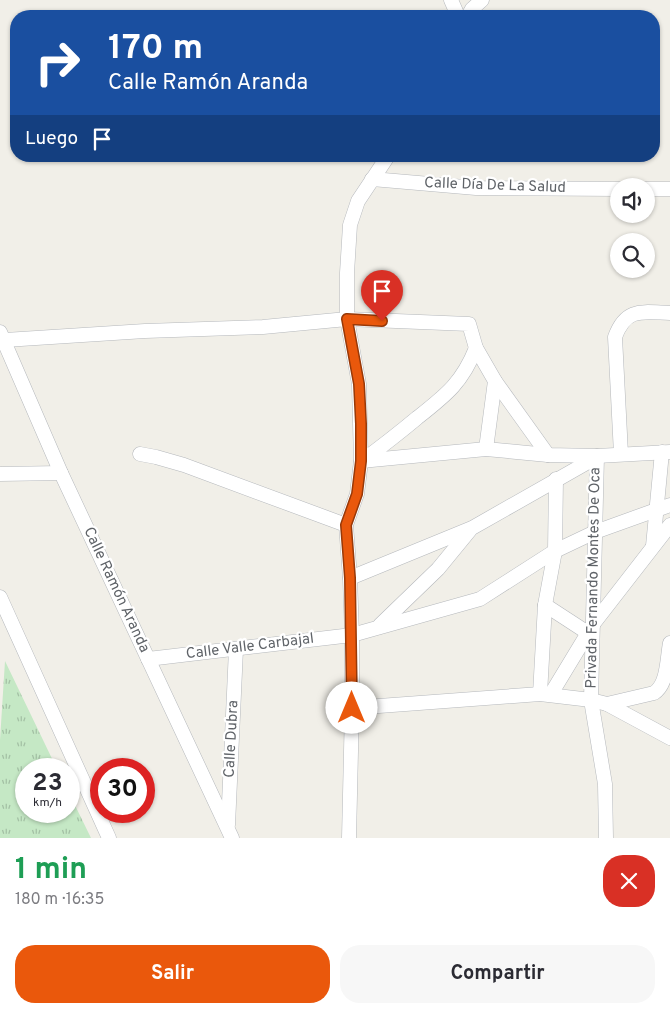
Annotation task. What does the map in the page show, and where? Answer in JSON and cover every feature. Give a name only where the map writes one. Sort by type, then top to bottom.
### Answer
[{"type":"street","points":[[471,10],[482,0]]},
{"type":"street","points":[[349,838],[352,635],[346,525],[357,494],[361,461],[359,384],[347,319],[347,273],[350,225],[358,201],[384,162]]},
{"type":"street","name":"Calle Día De La Salud","points":[[372,179],[476,188],[610,189]]},
{"type":"street","points":[[655,189],[670,189]]},
{"type":"street","name":"Privada Fernando Montes De Oca","points":[[621,454],[615,337],[619,326],[630,315],[640,312],[670,313]]},
{"type":"street","name":"Calle Ramón Aranda","points":[[230,833],[61,473],[2,335],[263,327],[347,319],[469,324],[476,348]]},
{"type":"street","points":[[361,461],[390,442],[442,399],[459,380],[476,348]]},
{"type":"street","points":[[476,348],[495,381],[548,455]]},
{"type":"street","points":[[486,449],[495,381]]},
{"type":"street","points":[[361,461],[486,449],[548,455],[598,456],[666,452],[664,508],[653,547]]},
{"type":"street","points":[[140,454],[184,465],[346,525]]},
{"type":"street","points":[[350,578],[472,528],[598,456]]},
{"type":"street","name":"Privada Fernando Montes De Oca","points":[[598,456],[591,628],[591,700],[605,784],[606,838]]},
{"type":"street","points":[[0,474],[61,473]]},
{"type":"street","points":[[546,694],[545,605],[555,551],[556,479]]},
{"type":"street","name":"Calle Valle Carbajal","points":[[148,658],[352,635],[379,626],[434,613],[480,599],[555,551],[595,532],[664,508]]},
{"type":"street","points":[[546,694],[591,628],[670,525]]},
{"type":"street","points":[[379,626],[438,569],[472,528]]},
{"type":"street","points":[[0,598],[109,838]]},
{"type":"street","points":[[545,605],[591,628]]},
{"type":"street","points":[[608,704],[654,693],[658,690],[663,682],[670,643]]},
{"type":"street","name":"Calle Dubra","points":[[230,833],[236,649]]},
{"type":"street","points":[[352,708],[546,694],[608,704],[670,738]]},
{"type":"green space","points":[[5,661],[52,758],[15,758],[15,823],[80,823],[80,816],[91,838],[0,838],[0,740]]},
{"type":"route","points":[[352,708],[352,635],[346,525],[357,494],[361,461],[361,424],[359,384],[347,319],[382,321]]}]
